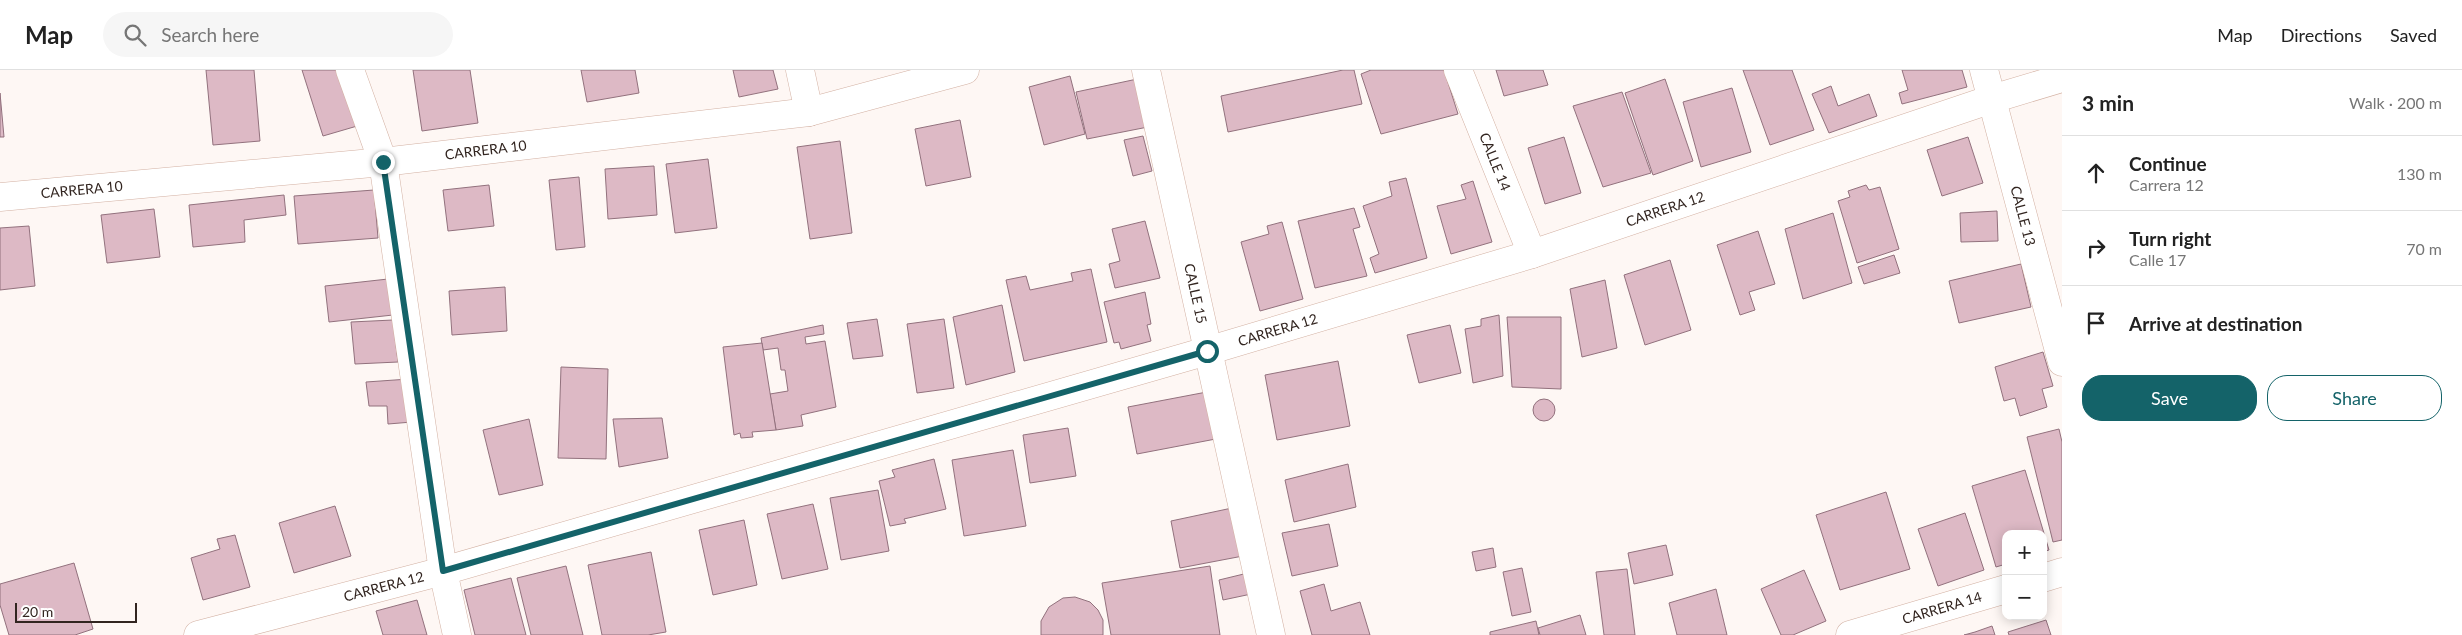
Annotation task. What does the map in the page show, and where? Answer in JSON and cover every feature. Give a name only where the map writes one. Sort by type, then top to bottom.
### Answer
[{"type":"street","points":[[350,70],[383,162],[443,571],[457,635]]},
{"type":"street","points":[[800,70],[810,112]]},
{"type":"street","name":"CARRERA 10","points":[[0,197],[383,162],[810,112],[965,70]]},
{"type":"street","name":"CALLE 15","points":[[1146,70],[1271,635]]},
{"type":"street","name":"CALLE 14","points":[[1458,70],[1532,254]]},
{"type":"street","name":"CALLE 13","points":[[1984,70],[2062,362]]},
{"type":"street","name":"CARRERA 12","points":[[198,635],[443,571],[1207,351],[1532,254],[1992,99],[2062,78]]},
{"type":"street","points":[[2047,577],[2062,572]]},
{"type":"street","name":"CARRERA 14","points":[[1850,635],[2002,590]]},
{"type":"building","points":[[206,70],[254,70],[260,141],[213,145]]},
{"type":"building","points":[[302,70],[347,70],[364,124],[323,136]]},
{"type":"building","points":[[413,70],[470,70],[478,123],[422,131]]},
{"type":"building","points":[[581,70],[635,70],[639,93],[587,102]]},
{"type":"building","points":[[733,70],[773,70],[778,89],[739,97]]},
{"type":"building","points":[[1343,70],[1354,70],[1362,104],[1228,132],[1221,96]]},
{"type":"building","points":[[1371,70],[1444,70],[1458,114],[1381,134],[1361,74]]},
{"type":"building","points":[[1496,70],[1543,70],[1548,85],[1504,96]]},
{"type":"building","points":[[1743,70],[1792,70],[1814,130],[1770,145]]},
{"type":"building","points":[[1902,70],[1962,70],[1967,87],[1902,104],[1899,93],[1908,90]]},
{"type":"building","points":[[1070,76],[1085,134],[1044,145],[1029,87]]},
{"type":"building","points":[[1142,78],[1153,126],[1087,139],[1076,92]]},
{"type":"building","points":[[1665,79],[1693,161],[1653,175],[1625,93]]},
{"type":"building","points":[[1831,86],[1838,106],[1869,94],[1877,116],[1829,133],[1812,94]]},
{"type":"building","points":[[1732,88],[1751,152],[1701,167],[1683,102]]},
{"type":"building","points":[[1622,92],[1651,173],[1603,187],[1573,106]]},
{"type":"building","points":[[0,93],[4,137],[0,137]]},
{"type":"building","points":[[960,120],[971,177],[926,186],[915,129]]},
{"type":"building","points":[[1143,136],[1152,171],[1133,176],[1124,140]]},
{"type":"building","points":[[1564,137],[1581,193],[1545,204],[1528,148]]},
{"type":"building","points":[[1968,137],[1983,183],[1942,196],[1927,150]]},
{"type":"building","points":[[840,141],[852,233],[810,239],[797,147]]},
{"type":"building","points":[[708,159],[717,228],[675,233],[666,164]]},
{"type":"building","points":[[654,166],[657,215],[608,219],[605,169]]},
{"type":"building","points":[[579,177],[585,247],[556,250],[549,180]]},
{"type":"building","points":[[1406,178],[1427,258],[1375,273],[1370,258],[1379,254],[1363,206],[1392,196],[1389,182]]},
{"type":"building","points":[[1473,181],[1492,242],[1451,254],[1437,206],[1466,199],[1461,185]]},
{"type":"building","points":[[489,185],[494,226],[448,231],[443,190]]},
{"type":"building","points":[[1866,185],[1869,190],[1880,187],[1899,249],[1857,263],[1838,201],[1850,197],[1848,191]]},
{"type":"building","points":[[374,190],[378,238],[298,244],[294,196]]},
{"type":"building","points":[[284,195],[286,215],[244,220],[245,242],[193,247],[189,205]]},
{"type":"building","points":[[1354,208],[1360,227],[1353,229],[1367,276],[1315,288],[1298,221]]},
{"type":"building","points":[[154,209],[160,257],[107,263],[101,215]]},
{"type":"building","points":[[1997,211],[1998,241],[1961,242],[1960,213]]},
{"type":"building","points":[[1833,213],[1852,283],[1803,299],[1785,229]]},
{"type":"building","points":[[1145,221],[1160,278],[1115,288],[1109,264],[1120,261],[1112,229]]},
{"type":"building","points":[[1282,222],[1303,299],[1260,311],[1241,242],[1269,234],[1267,226]]},
{"type":"building","points":[[29,226],[35,286],[0,290],[0,228]]},
{"type":"building","points":[[1758,231],[1775,284],[1749,292],[1755,310],[1740,315],[1717,245]]},
{"type":"building","points":[[1894,255],[1900,273],[1864,284],[1858,267]]},
{"type":"building","points":[[1670,260],[1691,330],[1645,345],[1624,275]]},
{"type":"building","points":[[2021,264],[2031,307],[1959,323],[1949,281]]},
{"type":"building","points":[[1091,269],[1107,342],[1024,361],[1006,280],[1026,276],[1030,290],[1073,281],[1071,273]]},
{"type":"building","points":[[388,279],[393,315],[329,322],[325,286]]},
{"type":"building","points":[[1605,280],[1617,348],[1582,357],[1570,289]]},
{"type":"building","points":[[505,287],[507,331],[452,335],[449,291]]},
{"type":"building","points":[[1145,292],[1151,324],[1147,325],[1151,341],[1121,349],[1119,342],[1114,343],[1104,302]]},
{"type":"building","points":[[1002,305],[1015,372],[966,385],[953,317]]},
{"type":"building","points":[[1499,315],[1503,376],[1473,383],[1465,329],[1481,326],[1481,319]]},
{"type":"building","points":[[1507,317],[1561,317],[1561,389],[1512,387]]},
{"type":"building","points":[[877,319],[883,356],[853,359],[847,323]]},
{"type":"building","points":[[944,319],[954,388],[917,393],[907,324]]},
{"type":"building","points":[[393,320],[398,362],[355,364],[351,322]]},
{"type":"building","points":[[823,325],[824,334],[805,337],[806,344],[825,341],[836,407],[801,415],[803,426],[776,430],[770,394],[788,391],[785,370],[781,370],[778,348],[763,350],[761,338]]},
{"type":"building","points":[[1450,325],[1461,373],[1419,383],[1407,335]]},
{"type":"building","points":[[762,343],[776,430],[752,432],[753,437],[741,438],[740,433],[734,435],[723,347]]},
{"type":"building","points":[[2043,352],[2053,386],[2042,389],[2047,407],[2020,416],[2015,398],[2004,401],[1995,367]]},
{"type":"building","points":[[1338,361],[1350,426],[1277,440],[1265,375]]},
{"type":"building","points":[[561,367],[608,369],[606,459],[558,458]]},
{"type":"building","points":[[409,379],[412,422],[388,424],[387,406],[369,406],[366,382]]},
{"type":"building","points":[[1212,391],[1221,438],[1137,454],[1128,407]]},
{"type":"building","points":[[1544,399],[1552,402],[1555,410],[1552,418],[1544,421],[1536,418],[1533,410],[1536,402]]},
{"type":"building","points":[[662,418],[668,458],[619,467],[613,419]]},
{"type":"building","points":[[529,419],[543,485],[499,495],[483,430]]},
{"type":"building","points":[[1068,428],[1076,476],[1030,483],[1023,435]]},
{"type":"building","points":[[2059,429],[2062,442],[2062,540],[2053,542],[2027,437]]},
{"type":"building","points":[[1013,450],[1026,526],[964,536],[952,460]]},
{"type":"building","points":[[934,459],[946,509],[904,519],[906,523],[890,526],[879,481],[895,477],[892,470]]},
{"type":"building","points":[[1348,464],[1356,507],[1294,522],[1285,480]]},
{"type":"building","points":[[2025,470],[2043,530],[2002,530],[2002,565],[1996,567],[1972,486]]},
{"type":"building","points":[[878,490],[889,551],[841,560],[830,498]]},
{"type":"building","points":[[1886,492],[1910,569],[1840,590],[1816,515]]},
{"type":"building","points":[[813,504],[828,569],[782,579],[767,514]]},
{"type":"building","points":[[335,506],[351,556],[294,573],[279,523]]},
{"type":"building","points":[[1232,508],[1243,556],[1180,568],[1171,521]]},
{"type":"building","points":[[1965,513],[1984,570],[1938,586],[1918,529]]},
{"type":"building","points":[[744,520],[757,585],[713,595],[699,530]]},
{"type":"building","points":[[1329,524],[1338,566],[1292,576],[1282,533]]},
{"type":"building","points":[[235,535],[250,587],[203,600],[191,558],[220,549],[217,539]]},
{"type":"building","points":[[1666,545],[1673,575],[1634,584],[1628,553]]},
{"type":"building","points":[[1493,548],[1496,567],[1476,571],[1472,552]]},
{"type":"building","points":[[651,552],[666,632],[648,635],[602,635],[588,565]]},
{"type":"building","points":[[74,563],[93,629],[75,635],[9,635],[0,605],[0,584]]},
{"type":"building","points":[[566,566],[583,635],[531,635],[517,578]]},
{"type":"building","points":[[1210,566],[1220,635],[1111,635],[1102,583]]},
{"type":"building","points":[[1522,568],[1531,612],[1512,616],[1503,572]]},
{"type":"building","points":[[1627,569],[1635,635],[1604,635],[1596,572]]},
{"type":"building","points":[[1804,570],[1826,621],[1793,635],[1781,635],[1761,589]]},
{"type":"building","points":[[1252,572],[1256,593],[1223,600],[1219,580]]},
{"type":"building","points":[[511,578],[526,635],[475,635],[464,590]]},
{"type":"building","points":[[1324,584],[1331,611],[1360,602],[1370,635],[1312,635],[1300,591]]},
{"type":"building","points":[[1716,589],[1727,635],[1677,635],[1669,603]]},
{"type":"building","points":[[1075,597],[1090,602],[1098,610],[1103,620],[1103,635],[1041,635],[1041,621],[1049,607],[1063,598]]},
{"type":"building","points":[[417,600],[427,635],[383,635],[376,611]]},
{"type":"building","points":[[1580,615],[1586,635],[1540,635],[1538,628]]},
{"type":"building","points":[[2046,620],[2051,635],[2009,635],[2008,632]]},
{"type":"building","points":[[1536,621],[1539,635],[1490,635],[1490,632]]},
{"type":"building","points":[[1992,626],[1995,635],[1964,635],[1975,632]]},
{"type":"route","points":[[383,162],[443,571],[1207,351]]}]
